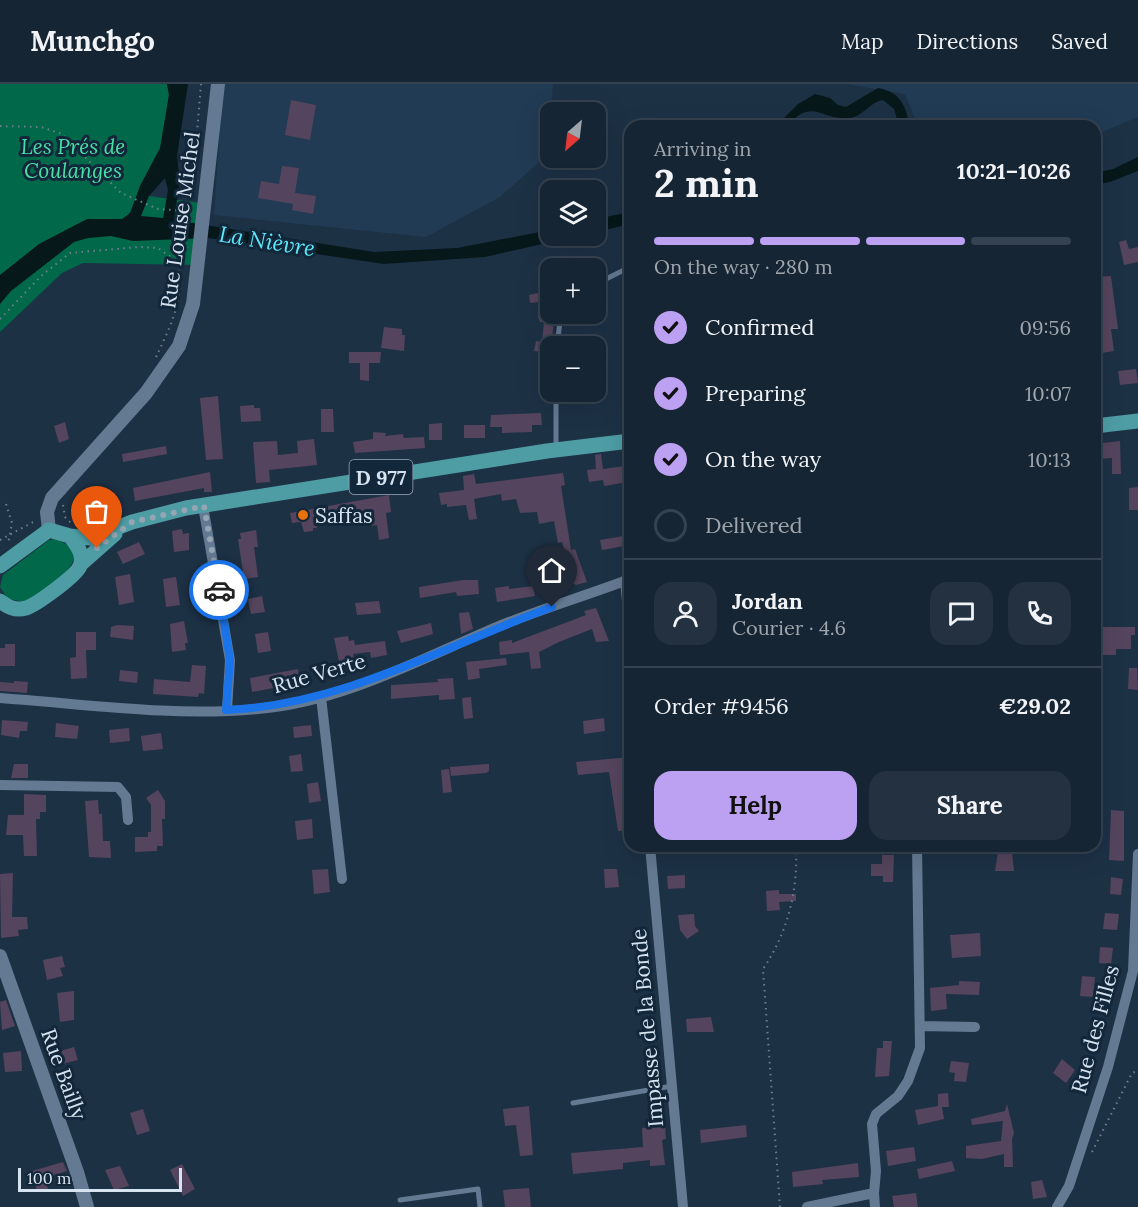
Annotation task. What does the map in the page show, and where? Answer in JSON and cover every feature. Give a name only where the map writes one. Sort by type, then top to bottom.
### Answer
[{"type":"main road","points":[[1101,425],[1138,421]]},
{"type":"main road","name":"D 977","points":[[72,532],[90,538],[132,522],[204,506],[557,449],[624,442]]},
{"type":"main road","name":"D 977","points":[[81,564],[97,548],[132,522]]},
{"type":"main road","points":[[0,566],[49,530],[72,532],[80,553],[81,564],[74,575],[26,608],[11,609],[0,601]]},
{"type":"street","name":"Rue Louise Michel","points":[[47,514],[52,498],[146,393],[179,346],[193,304],[218,84]]},
{"type":"street","points":[[204,506],[230,660],[226,710]]},
{"type":"street","points":[[47,514],[49,530]]},
{"type":"street","name":"Rue Verte","points":[[0,698],[167,710],[260,709],[321,697],[405,667],[496,627],[624,580]]},
{"type":"street","points":[[321,697],[342,879]]},
{"type":"street","points":[[0,785],[118,787],[126,798],[128,820]]},
{"type":"street","name":"Impasse de la Bonde","points":[[651,852],[683,1207]]},
{"type":"street","points":[[875,1207],[876,1171],[872,1124],[876,1114],[898,1096],[908,1082],[920,1047],[917,852]]},
{"type":"street","name":"Rue des Filles","points":[[1057,1207],[1069,1186],[1108,1067],[1133,971],[1138,854]]},
{"type":"street","name":"Rue Bailly","points":[[0,956],[77,1172],[87,1207]]},
{"type":"street","points":[[920,1026],[975,1027]]},
{"type":"street","points":[[807,1207],[874,1193]]},
{"type":"lane","points":[[606,279],[624,270]]},
{"type":"lane","points":[[556,402],[557,449]]},
{"type":"lane","points":[[573,1103],[672,1086]]},
{"type":"lane","points":[[400,1200],[478,1189],[480,1207]]},
{"type":"path","points":[[192,200],[201,84]]},
{"type":"path","points":[[0,126],[41,127],[62,134],[106,181],[147,205],[163,210],[178,210]]},
{"type":"path","points":[[0,319],[41,276],[70,254],[139,247],[158,248],[175,260],[179,281],[178,304],[154,359]]},
{"type":"path","points":[[4,551],[12,534],[12,523],[6,504]]},
{"type":"path","points":[[0,540],[63,505],[65,517],[72,532]]},
{"type":"path","points":[[87,530],[94,520],[117,514]]},
{"type":"path","points":[[780,1207],[763,969],[780,944],[788,919],[797,875],[796,852]]},
{"type":"path","points":[[1090,1157],[1132,1072],[1138,1071]]},
{"type":"shaded area","points":[[223,84],[553,84],[552,102],[540,102],[540,161],[500,197],[426,237],[214,215]]},
{"type":"shaded area","points":[[846,84],[1138,84],[1138,117],[1101,132],[1101,120],[916,120],[905,94]]},
{"type":"green space","name":"Les Prés de Coulanges","points":[[0,84],[167,84],[169,94],[161,148],[140,186],[149,196],[201,203],[195,265],[83,263],[62,273],[0,332]]},
{"type":"green space","points":[[55,539],[69,546],[74,554],[66,571],[26,602],[8,599],[0,587],[3,575],[49,540]]},
{"type":"water","name":"La Nièvre","points":[[167,84],[188,84],[177,156],[180,181],[174,220],[374,252],[457,248],[540,232],[540,245],[485,257],[384,264],[208,238],[133,241],[111,236],[88,238],[74,242],[11,291],[0,304],[0,275],[39,244],[87,219],[122,219],[130,213],[140,186],[160,148],[169,95]],"holes":[[[165,178],[168,190],[163,218],[141,216],[149,196]]]},
{"type":"water","points":[[878,88],[897,96],[904,106],[908,120],[897,120],[894,109],[883,100],[851,118],[832,117],[811,111],[793,120],[782,120],[798,104],[815,94],[830,98],[838,105],[846,107]]},
{"type":"water","points":[[1138,157],[1138,171],[1101,184],[1101,172],[1113,169]]},
{"type":"water","points":[[624,213],[624,225],[606,230],[606,217]]},
{"type":"building","points":[[291,100],[316,105],[310,140],[285,135]]},
{"type":"building","points":[[282,166],[299,168],[295,193],[316,196],[313,214],[292,210],[293,204],[258,198],[261,181],[279,184]]},
{"type":"building","points":[[1126,240],[1129,249],[1138,247],[1138,262],[1124,265],[1119,242]]},
{"type":"building","points":[[1111,276],[1118,329],[1111,329],[1114,351],[1101,353],[1101,277]]},
{"type":"building","points":[[540,292],[540,322],[538,302],[530,303],[529,295]]},
{"type":"building","points":[[544,324],[554,324],[552,336],[543,336]]},
{"type":"building","points":[[384,327],[402,329],[402,335],[405,335],[404,351],[381,348]]},
{"type":"building","points":[[536,341],[540,342],[540,352],[534,351]]},
{"type":"building","points":[[349,352],[381,352],[380,363],[369,363],[369,381],[360,380],[360,363],[349,363]]},
{"type":"building","points":[[1136,369],[1138,383],[1120,385],[1118,371]]},
{"type":"building","points":[[218,396],[223,459],[206,460],[200,398]]},
{"type":"building","points":[[254,405],[254,408],[260,408],[261,421],[241,422],[240,406]]},
{"type":"building","points":[[321,409],[333,409],[334,432],[321,432]]},
{"type":"building","points":[[541,413],[542,425],[532,425],[532,432],[502,433],[502,427],[490,427],[491,415]]},
{"type":"building","points":[[65,422],[69,439],[59,443],[54,426]]},
{"type":"building","points":[[442,423],[442,440],[429,440],[429,424]]},
{"type":"building","points":[[464,425],[485,425],[485,438],[464,438]]},
{"type":"building","points":[[373,432],[386,433],[385,436],[403,434],[404,438],[424,437],[425,448],[355,453],[353,442],[373,439]]},
{"type":"building","points":[[314,439],[317,465],[269,470],[270,482],[256,483],[253,442],[277,441],[278,455],[298,453],[297,441]]},
{"type":"building","points":[[1120,441],[1121,474],[1112,474],[1112,458],[1101,459],[1101,443]]},
{"type":"building","points":[[166,446],[167,454],[123,462],[122,454]]},
{"type":"building","points":[[601,454],[603,469],[624,466],[624,483],[604,486],[603,480],[589,482],[587,470],[596,469],[595,455]]},
{"type":"building","points":[[210,472],[212,492],[204,492],[204,488],[135,501],[133,488]]},
{"type":"building","points":[[563,473],[565,485],[561,486],[571,550],[575,549],[587,582],[576,585],[572,583],[562,542],[558,543],[554,521],[539,524],[537,512],[520,513],[516,499],[502,501],[501,494],[474,499],[477,519],[469,520],[466,505],[447,507],[447,504],[441,505],[439,493],[464,490],[463,476],[474,474],[476,484]]},
{"type":"building","points":[[1138,487],[1138,510],[1129,510],[1129,488]]},
{"type":"building","points":[[389,495],[391,512],[386,513],[389,538],[379,540],[377,525],[372,526],[369,512],[348,515],[348,520],[316,524],[317,528],[313,528],[313,531],[304,532],[301,522],[292,523],[290,513]]},
{"type":"building","points":[[182,529],[183,534],[189,533],[189,550],[174,552],[172,531]]},
{"type":"building","points":[[256,530],[258,547],[254,547],[258,577],[244,579],[238,539],[241,539],[240,533]]},
{"type":"building","points":[[624,536],[624,546],[602,550],[600,540]]},
{"type":"building","points":[[139,542],[145,554],[123,564],[117,552]]},
{"type":"building","points":[[130,574],[134,602],[119,605],[115,577]]},
{"type":"building","points":[[176,577],[180,605],[166,607],[163,579]]},
{"type":"building","points":[[478,580],[479,594],[457,596],[456,592],[420,598],[419,587]]},
{"type":"building","points":[[509,586],[509,589],[533,586],[535,596],[497,602],[495,588]]},
{"type":"building","points":[[262,596],[265,612],[251,614],[248,599]]},
{"type":"building","points":[[379,601],[381,613],[357,615],[355,603]]},
{"type":"building","points":[[596,608],[609,641],[596,642],[592,629],[559,642],[539,652],[541,668],[531,669],[529,652],[500,655],[499,642],[512,640],[512,643],[586,615],[584,611]]},
{"type":"building","points":[[469,612],[473,629],[461,634],[459,613]]},
{"type":"building","points":[[184,621],[188,643],[185,643],[186,650],[172,652],[170,624]]},
{"type":"building","points":[[431,623],[433,634],[401,643],[397,631]]},
{"type":"building","points":[[134,626],[133,640],[110,637],[111,627]]},
{"type":"building","points":[[1103,627],[1135,627],[1135,635],[1131,635],[1131,649],[1116,649],[1116,655],[1103,655]]},
{"type":"building","points":[[76,632],[96,632],[96,650],[86,650],[87,678],[71,679],[70,658],[76,657]]},
{"type":"building","points":[[268,632],[271,651],[258,653],[255,634]]},
{"type":"building","points":[[348,636],[349,641],[354,640],[355,645],[385,641],[387,655],[371,658],[370,652],[353,654],[354,659],[349,659],[349,665],[340,666],[334,638]]},
{"type":"building","points":[[5,644],[15,644],[15,666],[0,666],[0,648],[5,648]]},
{"type":"building","points":[[506,658],[507,665],[479,669],[480,678],[468,680],[466,662]]},
{"type":"building","points":[[192,665],[206,666],[204,694],[199,693],[198,697],[153,694],[154,679],[190,682]]},
{"type":"building","points":[[1129,668],[1137,668],[1138,690],[1128,689]]},
{"type":"building","points":[[298,669],[300,683],[252,692],[250,678]]},
{"type":"building","points":[[120,670],[138,672],[137,683],[119,681]]},
{"type":"building","points":[[453,678],[455,699],[439,700],[439,695],[391,699],[391,685],[438,682],[437,679]]},
{"type":"building","points":[[14,681],[28,682],[27,693],[0,691],[0,682],[14,683]]},
{"type":"building","points":[[471,697],[473,718],[464,719],[462,698]]},
{"type":"building","points":[[604,718],[605,731],[584,734],[583,721]]},
{"type":"building","points":[[2,720],[28,722],[27,731],[20,731],[19,738],[1,735]]},
{"type":"building","points":[[56,723],[79,726],[77,739],[55,737]]},
{"type":"building","points":[[311,725],[312,736],[294,738],[293,727]]},
{"type":"building","points":[[129,728],[130,741],[110,743],[109,730]]},
{"type":"building","points":[[161,733],[163,749],[143,751],[141,736]]},
{"type":"building","points":[[301,754],[303,771],[291,772],[289,756]]},
{"type":"building","points":[[624,758],[624,830],[618,831],[609,772],[578,775],[576,762]]},
{"type":"building","points":[[14,764],[28,764],[28,778],[11,778]]},
{"type":"building","points":[[489,764],[489,771],[486,773],[451,776],[450,767]]},
{"type":"building","points":[[449,769],[452,792],[443,793],[441,770]]},
{"type":"building","points":[[318,782],[321,801],[309,803],[307,784]]},
{"type":"building","points":[[158,790],[165,801],[165,819],[162,819],[163,846],[157,846],[157,851],[135,852],[135,837],[148,837],[148,832],[151,832],[151,805],[146,798]]},
{"type":"building","points":[[24,794],[46,795],[46,812],[40,812],[40,819],[36,819],[37,856],[24,856],[23,835],[6,835],[8,815],[24,815]]},
{"type":"building","points":[[98,800],[99,814],[102,814],[103,841],[110,841],[111,858],[89,857],[85,801]]},
{"type":"building","points":[[1111,810],[1124,811],[1124,861],[1109,860]]},
{"type":"building","points":[[312,819],[313,838],[297,840],[295,821]]},
{"type":"building","points":[[998,852],[1012,852],[1014,871],[995,871]]},
{"type":"building","points":[[882,855],[894,855],[893,882],[883,882],[883,876],[871,876],[871,864],[882,864]]},
{"type":"building","points":[[328,869],[330,892],[314,894],[312,870]]},
{"type":"building","points":[[604,869],[617,869],[619,887],[605,888]]},
{"type":"building","points":[[13,873],[12,917],[27,917],[28,929],[18,930],[19,936],[1,938],[0,874]]},
{"type":"building","points":[[685,875],[685,888],[668,889],[667,876]]},
{"type":"building","points":[[1111,877],[1123,879],[1121,895],[1110,894]]},
{"type":"building","points":[[779,890],[779,894],[796,894],[796,901],[779,902],[780,910],[767,911],[766,891]]},
{"type":"building","points":[[1105,913],[1119,914],[1117,930],[1103,929]]},
{"type":"building","points":[[694,914],[695,926],[699,931],[687,939],[680,930],[678,915]]},
{"type":"building","points":[[980,933],[981,956],[952,958],[950,935]]},
{"type":"building","points":[[1100,947],[1113,948],[1111,964],[1099,963]]},
{"type":"building","points":[[62,956],[65,967],[60,968],[63,976],[47,980],[43,960]]},
{"type":"building","points":[[1082,976],[1095,977],[1093,997],[1080,996]]},
{"type":"building","points":[[959,981],[980,982],[979,995],[946,994],[947,1009],[931,1011],[930,988],[959,985]]},
{"type":"building","points":[[74,991],[74,1020],[60,1022],[57,993]]},
{"type":"building","points":[[6,1000],[15,1026],[2,1030],[0,1002]]},
{"type":"building","points":[[711,1017],[714,1032],[687,1032],[686,1019]]},
{"type":"building","points":[[883,1041],[892,1041],[889,1076],[875,1077],[877,1048],[883,1048]]},
{"type":"building","points":[[74,1047],[78,1060],[58,1065],[54,1053]]},
{"type":"building","points":[[21,1051],[22,1071],[5,1072],[3,1053]]},
{"type":"building","points":[[1062,1059],[1075,1070],[1066,1083],[1053,1073]]},
{"type":"building","points":[[951,1061],[969,1063],[966,1082],[954,1081],[955,1073],[949,1072]]},
{"type":"building","points":[[948,1093],[949,1107],[942,1107],[944,1119],[918,1125],[915,1110],[938,1106],[938,1094]]},
{"type":"building","points":[[1007,1104],[1014,1133],[1012,1139],[1013,1167],[1004,1167],[1004,1154],[982,1159],[966,1158],[966,1146],[1001,1141],[1003,1121],[972,1125],[971,1119],[1005,1111]]},
{"type":"building","points":[[529,1106],[533,1155],[520,1156],[516,1125],[505,1126],[503,1109]]},
{"type":"building","points":[[143,1109],[150,1131],[137,1135],[130,1113]]},
{"type":"building","points":[[746,1125],[747,1137],[701,1143],[700,1130]]},
{"type":"building","points":[[665,1126],[666,1139],[662,1140],[665,1165],[650,1166],[650,1160],[623,1163],[623,1169],[573,1174],[571,1153],[643,1147],[642,1128]]},
{"type":"building","points":[[914,1147],[916,1161],[888,1166],[886,1151]]},
{"type":"building","points":[[952,1161],[955,1171],[919,1179],[917,1169]]},
{"type":"building","points":[[63,1162],[67,1171],[44,1178],[48,1189],[37,1191],[32,1171]]},
{"type":"building","points":[[858,1163],[859,1177],[822,1180],[823,1184],[793,1187],[792,1172]]},
{"type":"building","points":[[182,1164],[195,1189],[183,1196],[170,1170]]},
{"type":"building","points":[[120,1166],[129,1186],[114,1190],[105,1170]]},
{"type":"building","points":[[1042,1180],[1047,1197],[1033,1199],[1031,1182]]},
{"type":"building","points":[[529,1188],[531,1207],[505,1207],[503,1190]]},
{"type":"building","points":[[916,1193],[918,1207],[894,1207],[892,1196]]},
{"type":"way so far","points":[[97,548],[132,522],[158,514],[204,506],[219,590]]},
{"type":"place","name":"Saffas","points":[[303,515]]},
{"type":"route","points":[[219,590],[230,660],[226,710],[260,709],[321,697],[405,667],[496,627],[552,607]]}]
